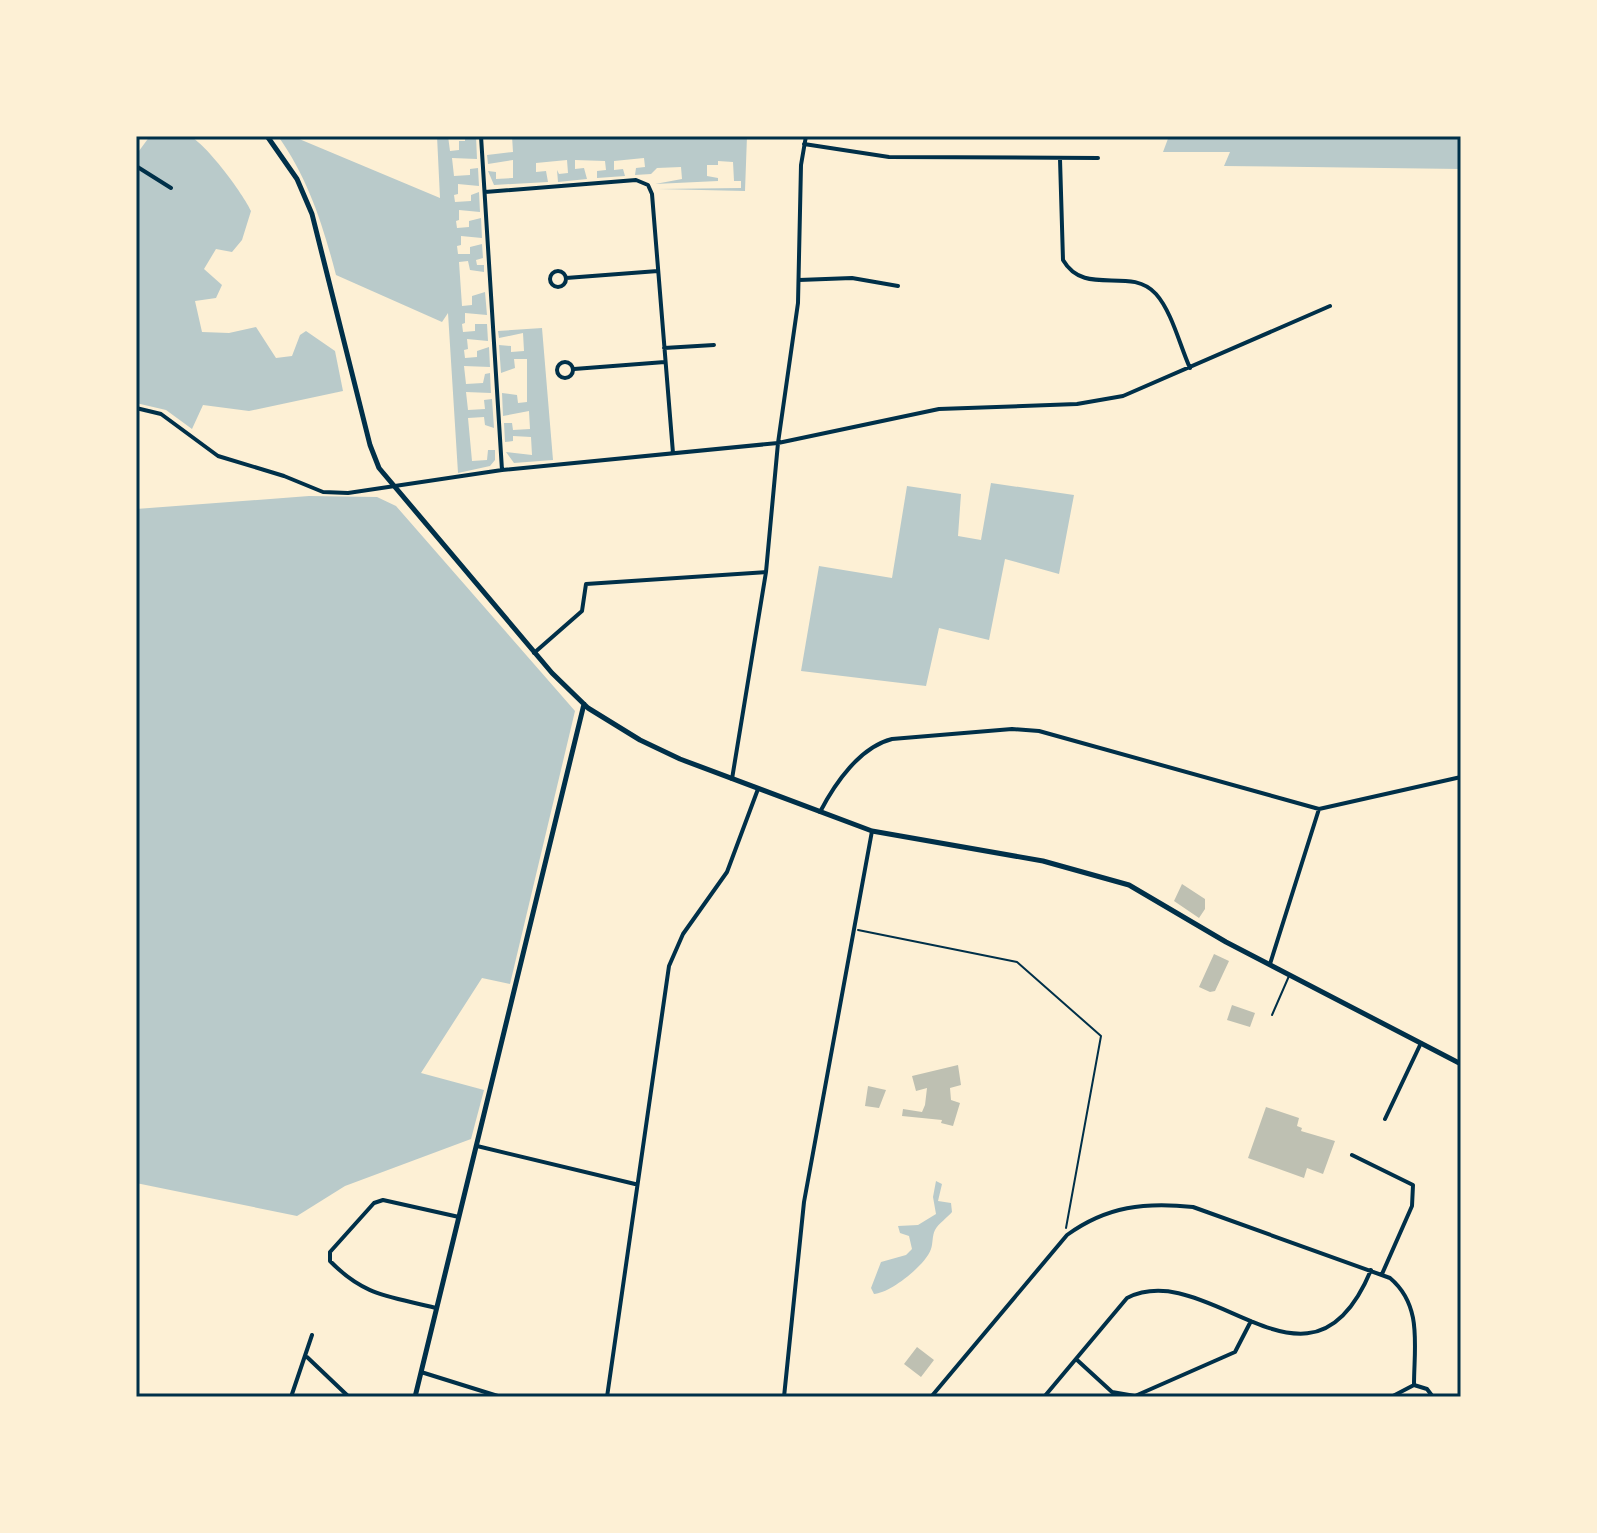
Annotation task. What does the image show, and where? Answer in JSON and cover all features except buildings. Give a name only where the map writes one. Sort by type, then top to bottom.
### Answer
[{"type":"street","points":[[267,136],[297,179],[312,214],[370,445],[393,488],[534,653],[584,704],[651,746],[872,831],[1043,861],[1115,879],[1154,897],[1218,937],[1461,1064]]},
{"type":"street","points":[[481,136],[502,470]]},
{"type":"street","points":[[732,779],[766,572],[778,443],[799,280],[806,136]]},
{"type":"street","points":[[804,144],[889,157],[1098,158]]},
{"type":"street","points":[[1060,159],[1063,260],[1071,273],[1087,281],[1129,281],[1146,286],[1157,295],[1190,368]]},
{"type":"street","points":[[136,166],[171,188]]},
{"type":"street","points":[[485,192],[641,181],[648,185],[652,194],[673,453]]},
{"type":"street","points":[[566,278],[564,285],[557,287],[550,279],[556,271],[566,278],[658,271]]},
{"type":"street","points":[[799,280],[861,279],[898,286]]},
{"type":"street","points":[[136,408],[161,414],[214,455],[284,476],[319,491],[348,493],[502,470],[778,443],[939,409],[1077,404],[1123,396],[1330,306]]},
{"type":"street","points":[[664,348],[714,345]]},
{"type":"street","points":[[574,369],[567,378],[560,376],[557,370],[564,362],[574,369],[665,362]]},
{"type":"street","points":[[534,653],[582,611],[586,584],[766,572]]},
{"type":"street","points":[[415,1397],[584,704]]},
{"type":"street","points":[[820,812],[851,769],[874,745],[892,739],[1012,729],[1039,731],[1319,809],[1461,777]]},
{"type":"street","points":[[607,1397],[635,1184],[669,966],[683,934],[727,872],[758,789]]},
{"type":"street","points":[[1270,964],[1319,809]]},
{"type":"street","points":[[784,1397],[804,1202],[872,831]]},
{"type":"street","points":[[1385,1119],[1421,1043]]},
{"type":"street","points":[[477,1146],[635,1184]]},
{"type":"street","points":[[1352,1155],[1414,1188],[1412,1206],[1382,1274]]},
{"type":"street","points":[[437,1308],[362,1289],[330,1261],[330,1252],[374,1203],[383,1200],[459,1217]]},
{"type":"street","points":[[931,1397],[1069,1234],[1092,1217],[1129,1205],[1193,1207],[1382,1274],[1403,1288],[1410,1300],[1415,1318],[1414,1385]]},
{"type":"street","points":[[1044,1397],[1127,1298],[1143,1290],[1160,1288],[1251,1321],[1308,1335],[1327,1329],[1348,1311],[1371,1270]]},
{"type":"street","points":[[1076,1359],[1112,1392],[1135,1396],[1235,1352],[1251,1321]]},
{"type":"street","points":[[291,1397],[296,1390],[312,1335]]},
{"type":"street","points":[[306,1357],[349,1397]]},
{"type":"street","points":[[421,1372],[501,1397]]},
{"type":"street","points":[[1391,1397],[1414,1385],[1427,1389],[1433,1397]]},
{"type":"lane","points":[[1272,1015],[1290,974]]},
{"type":"path","points":[[853,929],[1017,962],[1101,1036],[1066,1224],[1069,1234]]},
{"type":"shaded area","points":[[185,135],[196,140],[241,193],[251,211],[242,240],[232,252],[216,249],[204,269],[222,285],[216,298],[195,301],[202,332],[229,333],[256,327],[276,358],[292,356],[300,335],[306,331],[335,351],[343,391],[249,411],[203,405],[192,429],[166,410],[136,403],[136,155],[150,136]]},
{"type":"shaded area","points":[[278,136],[292,136],[440,198],[437,136],[448,136],[450,151],[459,150],[459,141],[465,141],[465,137],[476,136],[477,159],[452,158],[454,176],[470,175],[470,169],[478,168],[479,186],[458,184],[458,194],[454,195],[455,202],[471,201],[471,195],[479,192],[480,212],[459,210],[459,220],[456,221],[457,228],[469,227],[469,221],[481,218],[482,238],[461,236],[461,245],[457,246],[458,254],[470,254],[470,247],[482,244],[483,258],[476,260],[477,265],[484,265],[484,272],[470,270],[468,261],[459,262],[462,306],[472,305],[472,296],[485,292],[487,315],[465,313],[465,323],[462,324],[463,332],[475,331],[475,324],[487,324],[488,341],[467,339],[468,349],[464,350],[465,358],[477,357],[477,351],[489,347],[490,367],[464,366],[466,384],[483,383],[485,374],[490,373],[491,393],[466,392],[468,410],[485,409],[484,400],[492,399],[494,428],[485,425],[484,417],[468,418],[472,461],[487,460],[488,450],[495,450],[495,460],[490,466],[458,473],[448,313],[442,322],[336,275],[313,202],[298,168]]},
{"type":"shaded area","points":[[512,136],[747,136],[745,191],[658,189],[741,188],[741,181],[734,181],[733,162],[718,161],[718,165],[707,165],[707,176],[718,178],[718,181],[655,184],[682,179],[681,167],[657,168],[651,174],[635,175],[636,168],[645,167],[644,158],[614,161],[614,170],[623,169],[625,176],[597,178],[597,171],[606,170],[605,161],[575,160],[575,169],[584,168],[587,179],[558,182],[557,170],[559,174],[568,173],[567,160],[536,163],[536,172],[546,171],[548,182],[494,185],[488,171],[496,172],[496,179],[513,178],[513,160],[488,164],[487,155],[513,152]]},
{"type":"shaded area","points":[[1169,136],[1461,136],[1461,169],[1224,166],[1230,152],[1163,152]]},
{"type":"shaded area","points":[[542,328],[553,460],[514,463],[506,452],[532,455],[531,437],[513,436],[513,441],[505,442],[504,423],[512,423],[513,430],[530,429],[529,411],[503,416],[502,393],[517,395],[518,403],[527,402],[527,359],[514,359],[515,368],[501,373],[499,345],[511,346],[511,352],[524,351],[523,333],[499,338],[498,331]]},
{"type":"shaded area","points":[[991,483],[1074,495],[1059,574],[1005,559],[989,640],[939,628],[926,686],[801,671],[819,566],[892,578],[907,486],[961,494],[958,536],[981,540]]},
{"type":"shaded area","points":[[309,496],[377,497],[396,506],[575,711],[510,984],[482,978],[421,1073],[484,1090],[471,1139],[345,1186],[297,1216],[136,1183],[136,509]]},
{"type":"shaded area","points":[[936,1181],[942,1184],[938,1201],[951,1203],[952,1212],[935,1230],[931,1249],[922,1263],[897,1284],[874,1294],[871,1288],[881,1262],[906,1255],[912,1249],[909,1236],[900,1233],[898,1226],[918,1225],[936,1214],[933,1197]]}]
